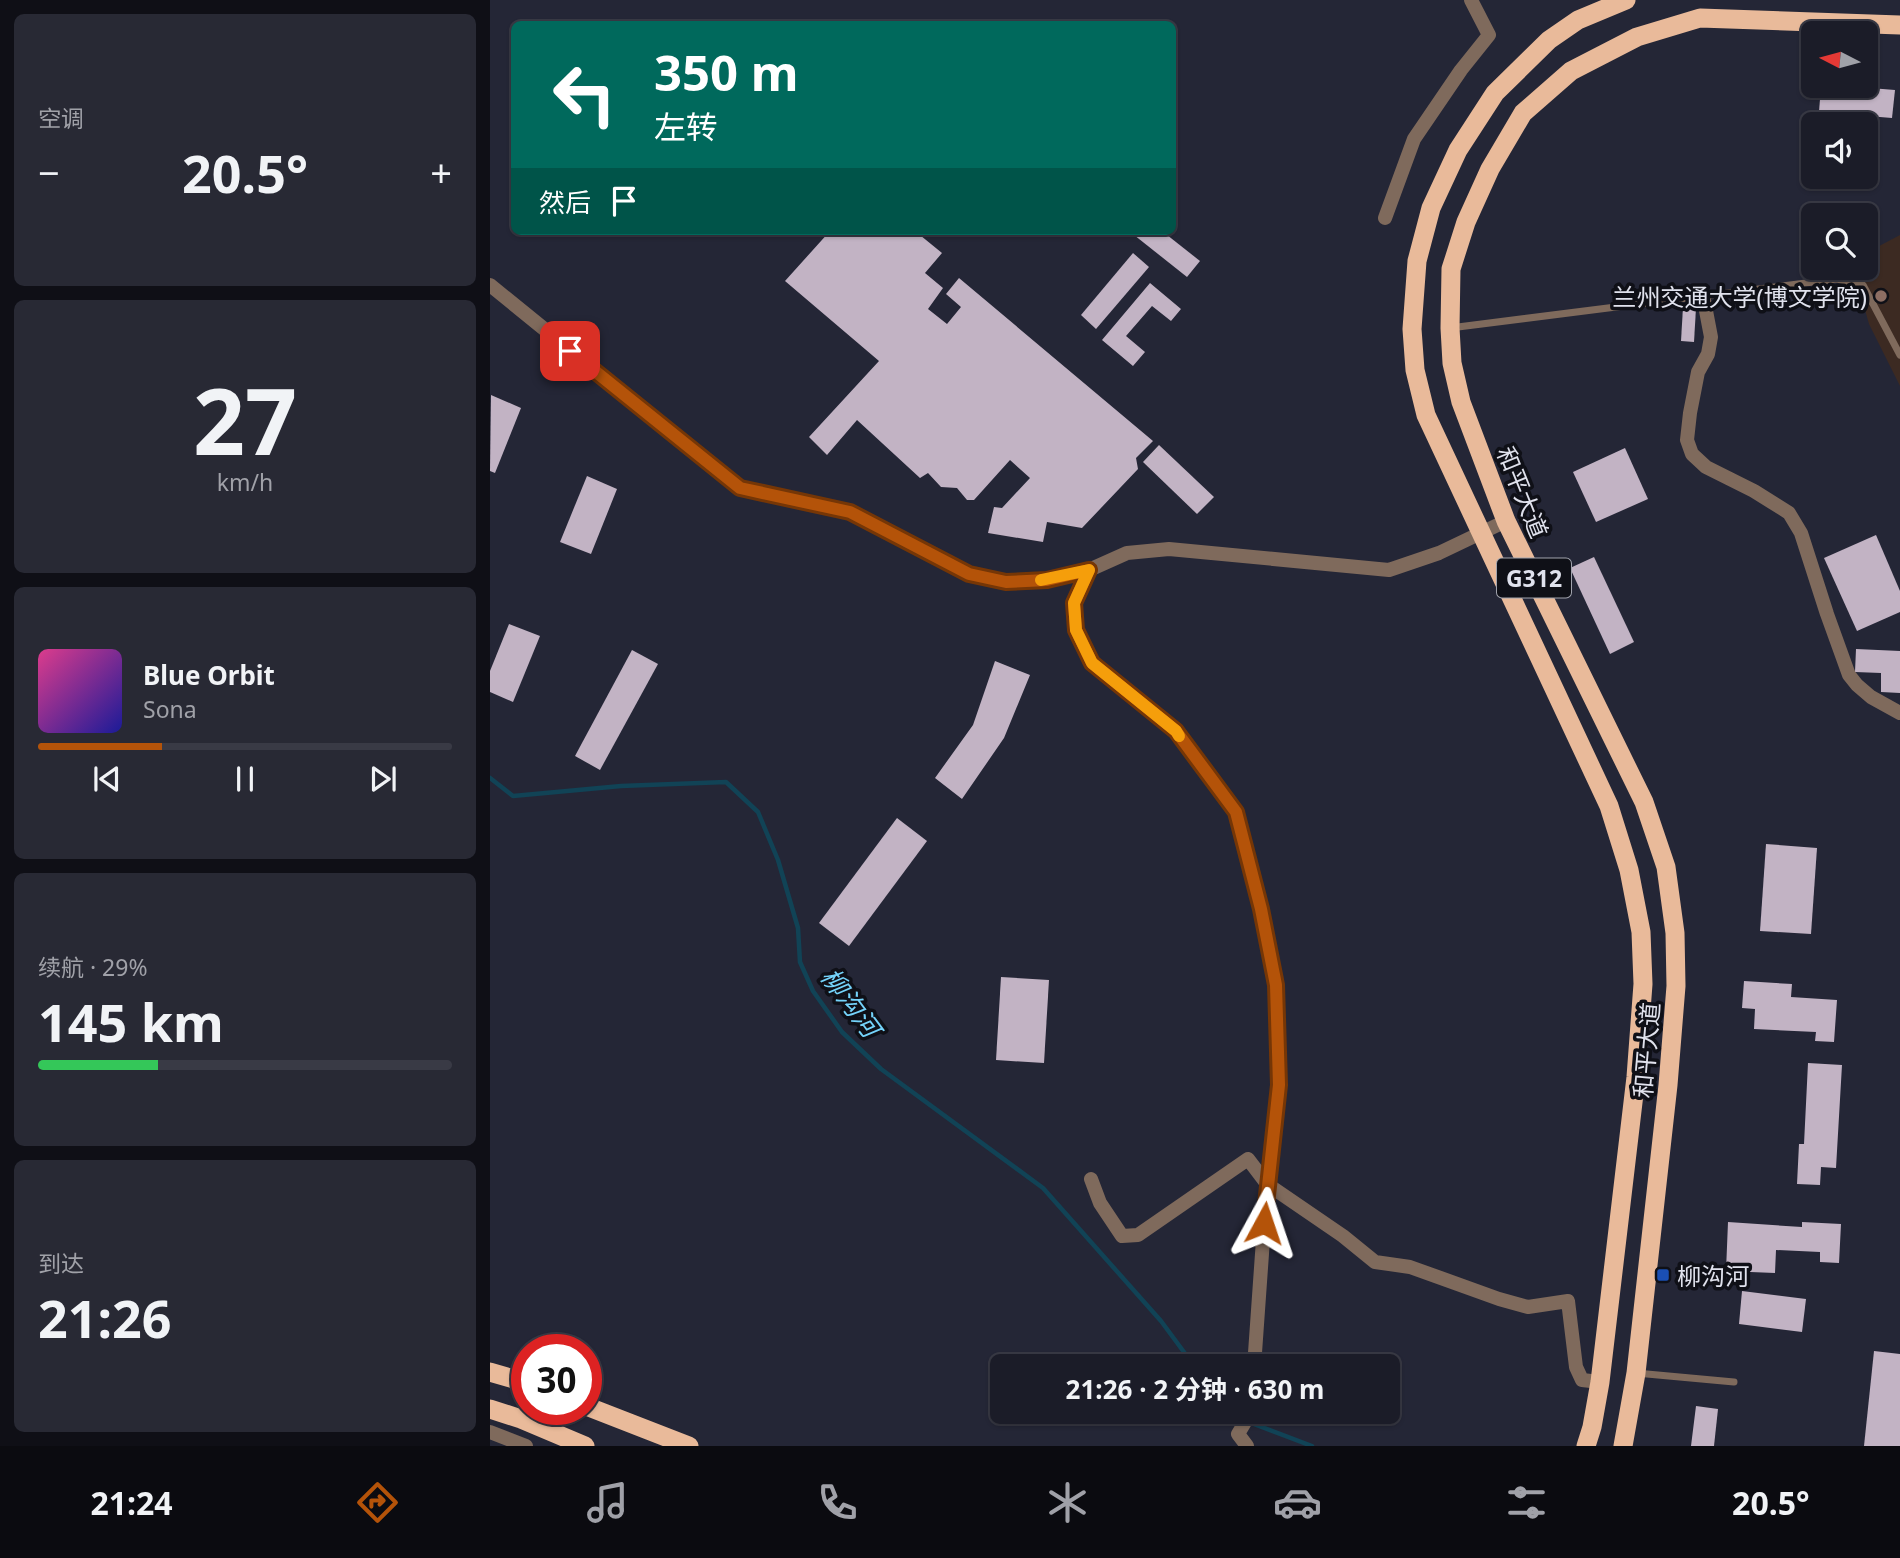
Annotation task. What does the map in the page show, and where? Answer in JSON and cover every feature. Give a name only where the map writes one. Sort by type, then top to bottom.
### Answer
[{"type":"highway","name":"和平大道","points":[[1586,1446],[1600,1382],[1636,1077],[1643,984],[1641,932],[1629,870],[1609,806],[1426,415],[1415,370],[1412,329],[1417,261],[1431,208],[1458,150],[1495,93],[1549,40],[1578,20],[1626,0]]},
{"type":"highway","name":"和平大道","points":[[1623,1446],[1636,1373],[1668,1085],[1676,986],[1675,933],[1666,867],[1644,802],[1506,521],[1461,402],[1452,363],[1451,269],[1466,222],[1490,169],[1523,113],[1571,71],[1637,37],[1700,18],[1900,25]]},
{"type":"highway","points":[[490,1372],[511,1378]]},
{"type":"highway","points":[[490,1409],[585,1446]]},
{"type":"highway","points":[[602,1412],[689,1446]]},
{"type":"street","points":[[1385,218],[1415,139],[1489,35],[1471,0]]},
{"type":"street","points":[[490,285],[740,488],[850,512],[969,574],[1006,582],[1047,580],[1089,570],[1127,553],[1169,550],[1389,570],[1439,553],[1506,521]]},
{"type":"street","points":[[1703,295],[1711,337],[1708,354],[1698,372],[1690,413],[1687,440],[1692,454],[1706,467],[1754,491],[1789,513],[1801,533],[1826,614],[1849,675],[1871,697],[1900,713]]},
{"type":"street","points":[[1089,570],[1074,603],[1076,630],[1092,663],[1176,731],[1236,812],[1261,909],[1276,985],[1279,1085],[1267,1184],[1255,1354]]},
{"type":"street","points":[[1091,1179],[1101,1203],[1122,1236],[1138,1235],[1248,1159],[1267,1184],[1343,1236],[1375,1262],[1410,1267],[1528,1307],[1568,1301],[1576,1367],[1582,1380],[1600,1382]]},
{"type":"street","points":[[1244,1424],[1238,1434],[1247,1446]]},
{"type":"street","points":[[490,1432],[526,1446]]},
{"type":"lane","points":[[1450,328],[1837,279],[1863,285],[1900,355]]},
{"type":"lane","points":[[1636,1373],[1734,1382]]},
{"type":"shaded area","name":"兰州交通大学(博文学院)","points":[[1900,235],[1900,386],[1869,324],[1856,280],[1878,280],[1878,247]]},
{"type":"building","points":[[1878,89],[1895,90],[1892,118],[1878,117],[1878,112],[1819,112],[1820,98],[1878,98]]},
{"type":"building","points":[[826,235],[920,235],[942,253],[925,273],[943,288],[928,309],[947,324],[961,307],[946,294],[959,278],[1153,441],[1136,458],[1138,469],[1082,528],[1047,522],[1043,542],[988,533],[994,507],[1002,508],[1030,478],[1010,460],[974,500],[967,500],[957,488],[941,487],[928,473],[920,478],[857,420],[827,455],[809,437],[879,361],[785,281]]},
{"type":"building","points":[[1134,235],[1167,235],[1200,261],[1187,277]]},
{"type":"building","points":[[1133,253],[1149,267],[1096,329],[1081,315]]},
{"type":"building","points":[[1150,283],[1181,309],[1171,321],[1152,306],[1126,336],[1145,352],[1133,366],[1102,340]]},
{"type":"building","points":[[1683,307],[1696,308],[1694,342],[1681,341]]},
{"type":"building","points":[[491,395],[521,408],[495,473],[490,471]]},
{"type":"building","points":[[1159,445],[1214,497],[1197,514],[1143,462]]},
{"type":"building","points":[[1625,448],[1648,499],[1596,522],[1573,472]]},
{"type":"building","points":[[587,476],[617,489],[591,554],[560,542]]},
{"type":"building","points":[[1876,535],[1900,591],[1900,612],[1857,631],[1824,558]]},
{"type":"building","points":[[1594,557],[1634,642],[1610,654],[1570,568]]},
{"type":"building","points":[[509,624],[540,636],[513,702],[490,692],[490,671]]},
{"type":"building","points":[[1856,649],[1900,651],[1900,693],[1881,692],[1881,673],[1855,672]]},
{"type":"building","points":[[632,650],[658,664],[600,770],[575,756]]},
{"type":"building","points":[[995,661],[1030,675],[1004,738],[962,799],[935,778],[973,725]]},
{"type":"building","points":[[897,818],[927,841],[849,946],[819,923]]},
{"type":"building","points":[[1766,844],[1817,848],[1811,934],[1760,931]]},
{"type":"building","points":[[1001,977],[1049,980],[1044,1063],[996,1060]]},
{"type":"building","points":[[1744,981],[1792,984],[1791,997],[1837,1000],[1834,1042],[1815,1041],[1816,1032],[1754,1029],[1755,1009],[1742,1008]]},
{"type":"building","points":[[1808,1063],[1842,1065],[1836,1168],[1821,1167],[1820,1185],[1797,1184],[1799,1144],[1804,1144]]},
{"type":"building","points":[[1728,1222],[1802,1227],[1802,1222],[1841,1224],[1839,1263],[1820,1262],[1820,1252],[1776,1250],[1775,1273],[1726,1271]]},
{"type":"building","points":[[1742,1291],[1806,1299],[1802,1332],[1739,1324]]},
{"type":"building","points":[[1874,1351],[1900,1354],[1900,1446],[1864,1446]]},
{"type":"building","points":[[1696,1406],[1718,1409],[1714,1446],[1691,1446]]},
{"type":"waterway","name":"柳沟河","points":[[490,778],[513,796],[621,786],[726,782],[758,812],[778,860],[798,928],[800,962],[813,991],[842,1032],[881,1069],[1043,1188],[1161,1321],[1185,1354]]},
{"type":"waterway","name":"柳沟河","points":[[1254,1424],[1312,1446]]},
{"type":"slow traffic","points":[[1041,580],[1089,570],[1074,603],[1076,630],[1092,663],[1179,736]]},
{"type":"place","name":"兰州交通大学(博文学院)","points":[[1881,296]]},
{"type":"place","name":"柳沟河","points":[[1663,1275]]},
{"type":"route","points":[[570,351],[740,488],[850,512],[969,574],[1006,582],[1047,580],[1089,570],[1074,603],[1076,630],[1092,663],[1176,731],[1236,812],[1247,853],[1276,985],[1279,1085],[1264,1223]]}]
